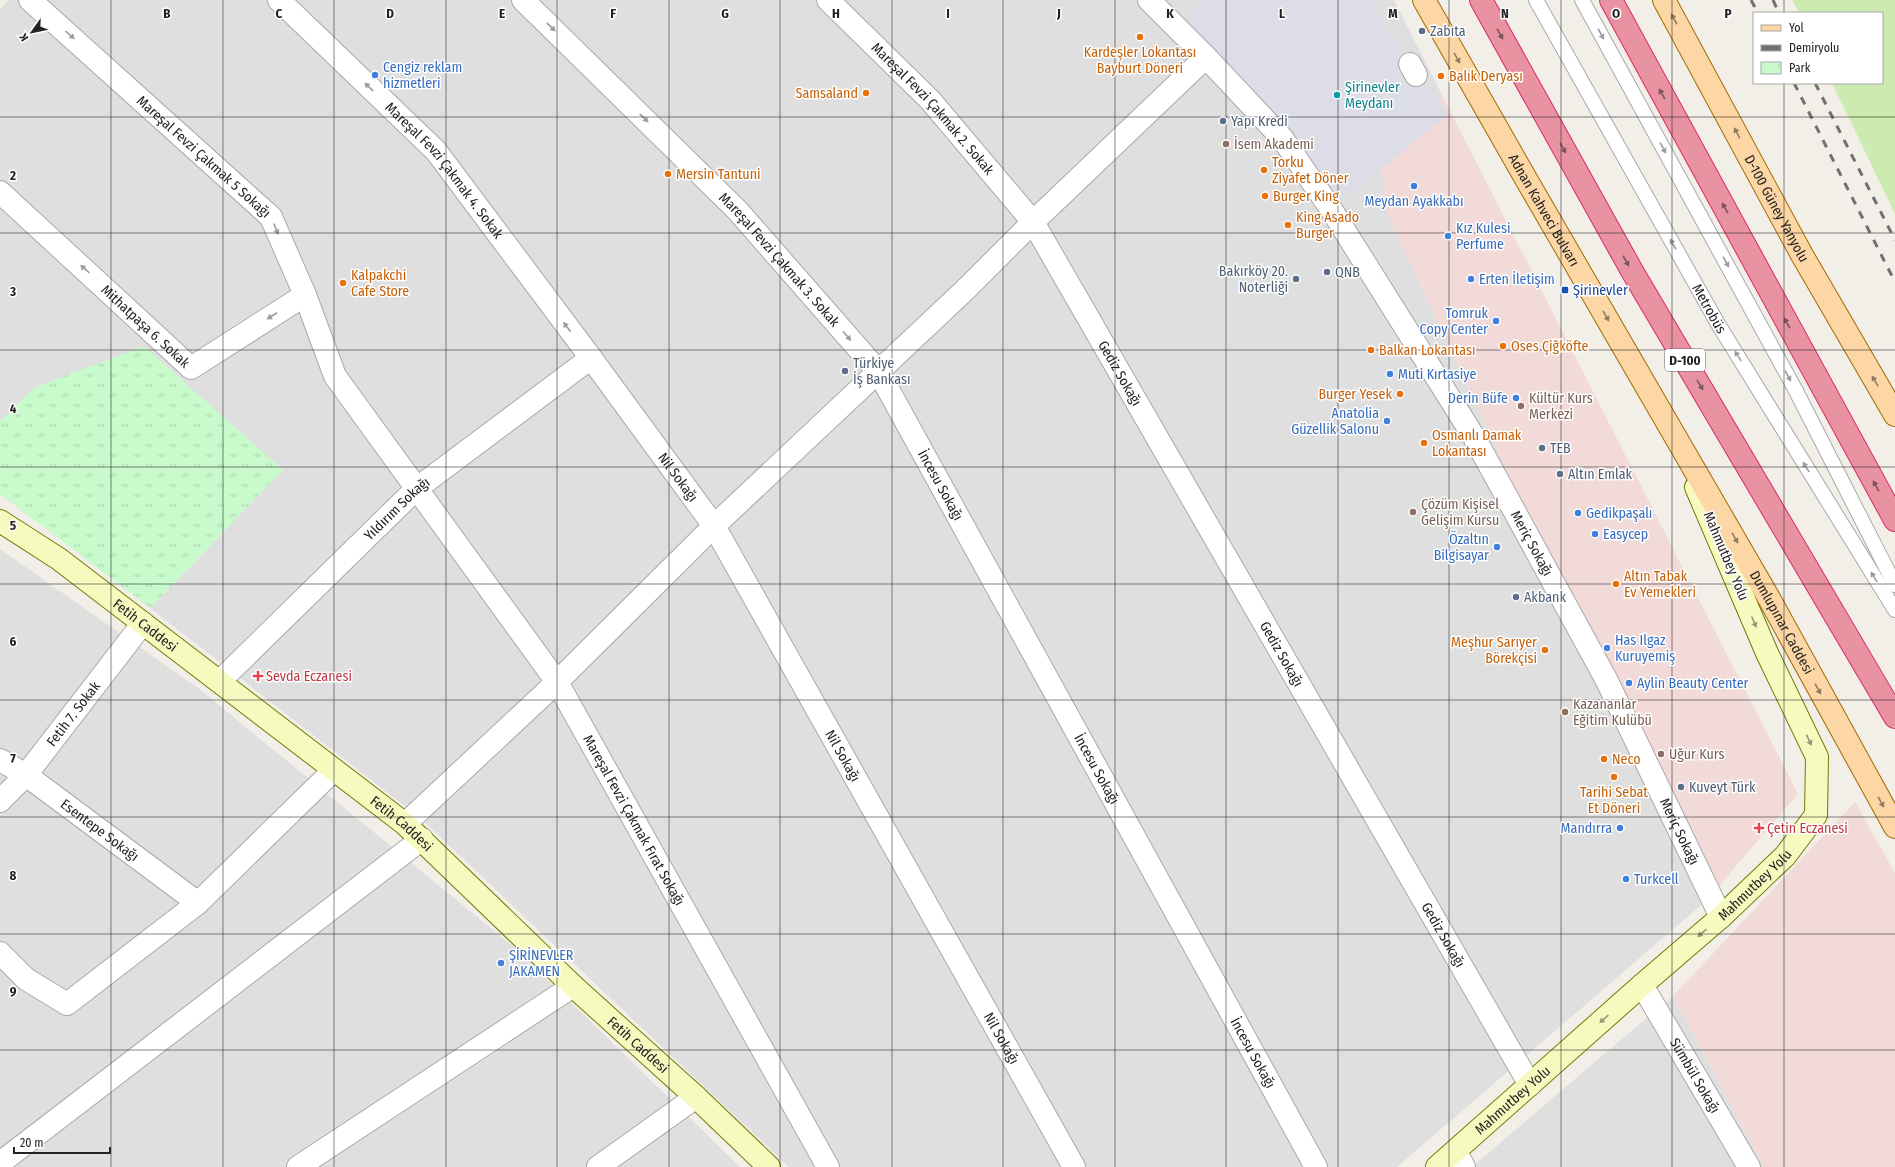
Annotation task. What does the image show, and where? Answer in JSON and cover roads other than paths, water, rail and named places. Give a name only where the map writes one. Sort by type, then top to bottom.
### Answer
[{"type":"highway","name":"D-100","points":[[1481,0],[1632,271],[1895,717]]},
{"type":"highway","points":[[1611,0],[1895,520]]},
{"type":"main road","name":"Adnan Kahveci Bulvarı","points":[[1424,0],[1526,179],[1667,419]]},
{"type":"main road","name":"D-100 Güney Yanyolu","points":[[1664,0],[1802,255],[1895,415]]},
{"type":"main road","name":"Dumlupınar Caddesi","points":[[1667,419],[1770,600],[1895,827]]},
{"type":"street","name":"Mareşal Fevzi Çakmak 5 Sokağı","points":[[30,0],[271,217],[305,295],[335,376],[416,489]]},
{"type":"street","name":"Mareşal Fevzi Çakmak 4. Sokak","points":[[279,0],[436,151],[591,358]]},
{"type":"street","name":"Mareşal Fevzi Çakmak 3. Sokak","points":[[523,0],[737,210],[878,371]]},
{"type":"street","name":"Mareşal Fevzi Çakmak 2. Sokak","points":[[828,0],[930,100],[1033,222]]},
{"type":"street","name":"Meriç Sokağı","points":[[1149,0],[1206,57],[1282,138],[1331,209],[1474,437],[1606,679],[1721,917]]},
{"type":"street","points":[[405,824],[557,682],[714,526],[965,290],[1033,222],[1206,57]]},
{"type":"street","name":"Mithatpaşa 6. Sokak","points":[[0,192],[192,368],[305,295]]},
{"type":"street","name":"Gediz Sokağı","points":[[1033,222],[1530,1085]]},
{"type":"street","name":"Yıldırım Sokağı","points":[[220,680],[416,489],[591,358]]},
{"type":"street","name":"Nil Sokağı","points":[[591,358],[714,526],[1074,1167]]},
{"type":"street","name":"İncesu Sokağı","points":[[878,371],[1316,1167]]},
{"type":"street","name":"Mahmutbey Yolu","points":[[1437,1167],[1460,1159],[1530,1085],[1721,917],[1785,856],[1816,815],[1817,757],[1768,653],[1667,419]]},
{"type":"street","name":"Mareşal Fevzi Çakmak Fırat Sokağı","points":[[416,489],[557,682],[828,1167]]},
{"type":"street","name":"Fetih Caddesi","points":[[0,521],[59,559],[220,680],[405,824],[573,986],[696,1097],[769,1167]]},
{"type":"street","name":"Fetih 7. Sokak","points":[[0,801],[26,775],[143,623]]},
{"type":"street","name":"Esentepe Sokağı","points":[[0,760],[26,775],[198,903]]},
{"type":"street","points":[[0,953],[26,979],[67,1004],[198,903],[334,770]]},
{"type":"street","points":[[0,1163],[422,839]]},
{"type":"street","name":"Sümbül Sokağı","points":[[1642,985],[1749,1167]]},
{"type":"street","points":[[298,1167],[573,986]]},
{"type":"street","points":[[598,1167],[696,1097]]},
{"type":"lane","name":"Metrobüs","points":[[1536,0],[1718,324],[1895,610]]},
{"type":"lane","points":[[1582,0],[1795,389],[1895,585]]},
{"type":"railway","points":[[1751,0],[1757,12]]},
{"type":"railway","points":[[1773,0],[1779,12]]},
{"type":"railway","points":[[1795,84],[1895,282]]},
{"type":"railway","points":[[1816,84],[1895,240]]},
{"type":"place","name":"Zabıta","points":[[1422,31]]},
{"type":"place","name":"Kardeşler Lokantası Bayburt Döneri","points":[[1140,37]]},
{"type":"place","name":"Cengiz reklam hizmetleri","points":[[375,75]]},
{"type":"place","name":"Balık Deryası","points":[[1441,76]]},
{"type":"place","name":"Samsaland","points":[[866,93]]},
{"type":"place","name":"Şirinevler Meydanı","points":[[1337,95]]},
{"type":"place","name":"Yapı Kredi","points":[[1223,121]]},
{"type":"place","name":"İsem Akademi","points":[[1226,144]]},
{"type":"place","name":"Torku Ziyafet Döner","points":[[1264,170]]},
{"type":"place","name":"Mersin Tantuni","points":[[668,174]]},
{"type":"place","name":"Meydan Ayakkabı","points":[[1414,186]]},
{"type":"place","name":"Burger King","points":[[1265,196]]},
{"type":"place","name":"King Asado Burger","points":[[1288,225]]},
{"type":"place","name":"Kız Kulesi Perfume","points":[[1448,236]]},
{"type":"place","name":"QNB","points":[[1327,272]]},
{"type":"place","name":"Bakırköy 20. Noterliği","points":[[1296,279]]},
{"type":"place","name":"Erten İletişim","points":[[1471,279]]},
{"type":"place","name":"Kalpakchi Cafe Store","points":[[343,283]]},
{"type":"place","name":"Şirinevler","points":[[1565,290]]},
{"type":"place","name":"Tomruk Copy Center","points":[[1496,321]]},
{"type":"place","name":"Oses Çiğköfte","points":[[1503,346]]},
{"type":"place","name":"Balkan Lokantası","points":[[1371,350]]},
{"type":"place","name":"Türkiye İş Bankası","points":[[845,371]]},
{"type":"place","name":"Muti Kırtasiye","points":[[1390,374]]},
{"type":"place","name":"Burger Yesek","points":[[1400,394]]},
{"type":"place","name":"Derin Büfe","points":[[1516,398]]},
{"type":"place","name":"Kültür Kurs Merkezi","points":[[1521,406]]},
{"type":"place","name":"Anatolia Güzellik Salonu","points":[[1387,421]]},
{"type":"place","name":"Osmanlı Damak Lokantası","points":[[1424,443]]},
{"type":"place","name":"TEB","points":[[1542,448]]},
{"type":"place","name":"Altın Emlak","points":[[1560,474]]},
{"type":"place","name":"Çözüm Kişisel Gelişim Kursu","points":[[1413,512]]},
{"type":"place","name":"Gedikpaşalı","points":[[1578,513]]},
{"type":"place","name":"Easycep","points":[[1595,534]]},
{"type":"place","name":"Özaltın Bilgisayar","points":[[1497,547]]},
{"type":"place","name":"Altın Tabak Ev Yemekleri","points":[[1616,584]]},
{"type":"place","name":"Akbank","points":[[1516,597]]},
{"type":"place","name":"Has Ilgaz Kuruyemiş","points":[[1607,648]]},
{"type":"place","name":"Meşhur Sarıyer Börekçisi","points":[[1545,650]]},
{"type":"place","name":"Sevda Eczanesi","points":[[258,676]]},
{"type":"place","name":"Aylin Beauty Center","points":[[1629,683]]},
{"type":"place","name":"Kazananlar Eğitim Kulübü","points":[[1565,712]]},
{"type":"place","name":"Uğur Kurs","points":[[1661,754]]},
{"type":"place","name":"Neco","points":[[1604,759]]},
{"type":"place","name":"Tarihi Sebat Et Döneri","points":[[1614,777]]},
{"type":"place","name":"Kuveyt Türk","points":[[1681,787]]},
{"type":"place","name":"Mandırra","points":[[1620,828]]},
{"type":"place","name":"Çetin Eczanesi","points":[[1759,828]]},
{"type":"place","name":"Turkcell","points":[[1626,879]]},
{"type":"place","name":"ŞİRİNEVLER JAKAMEN","points":[[501,963]]}]
